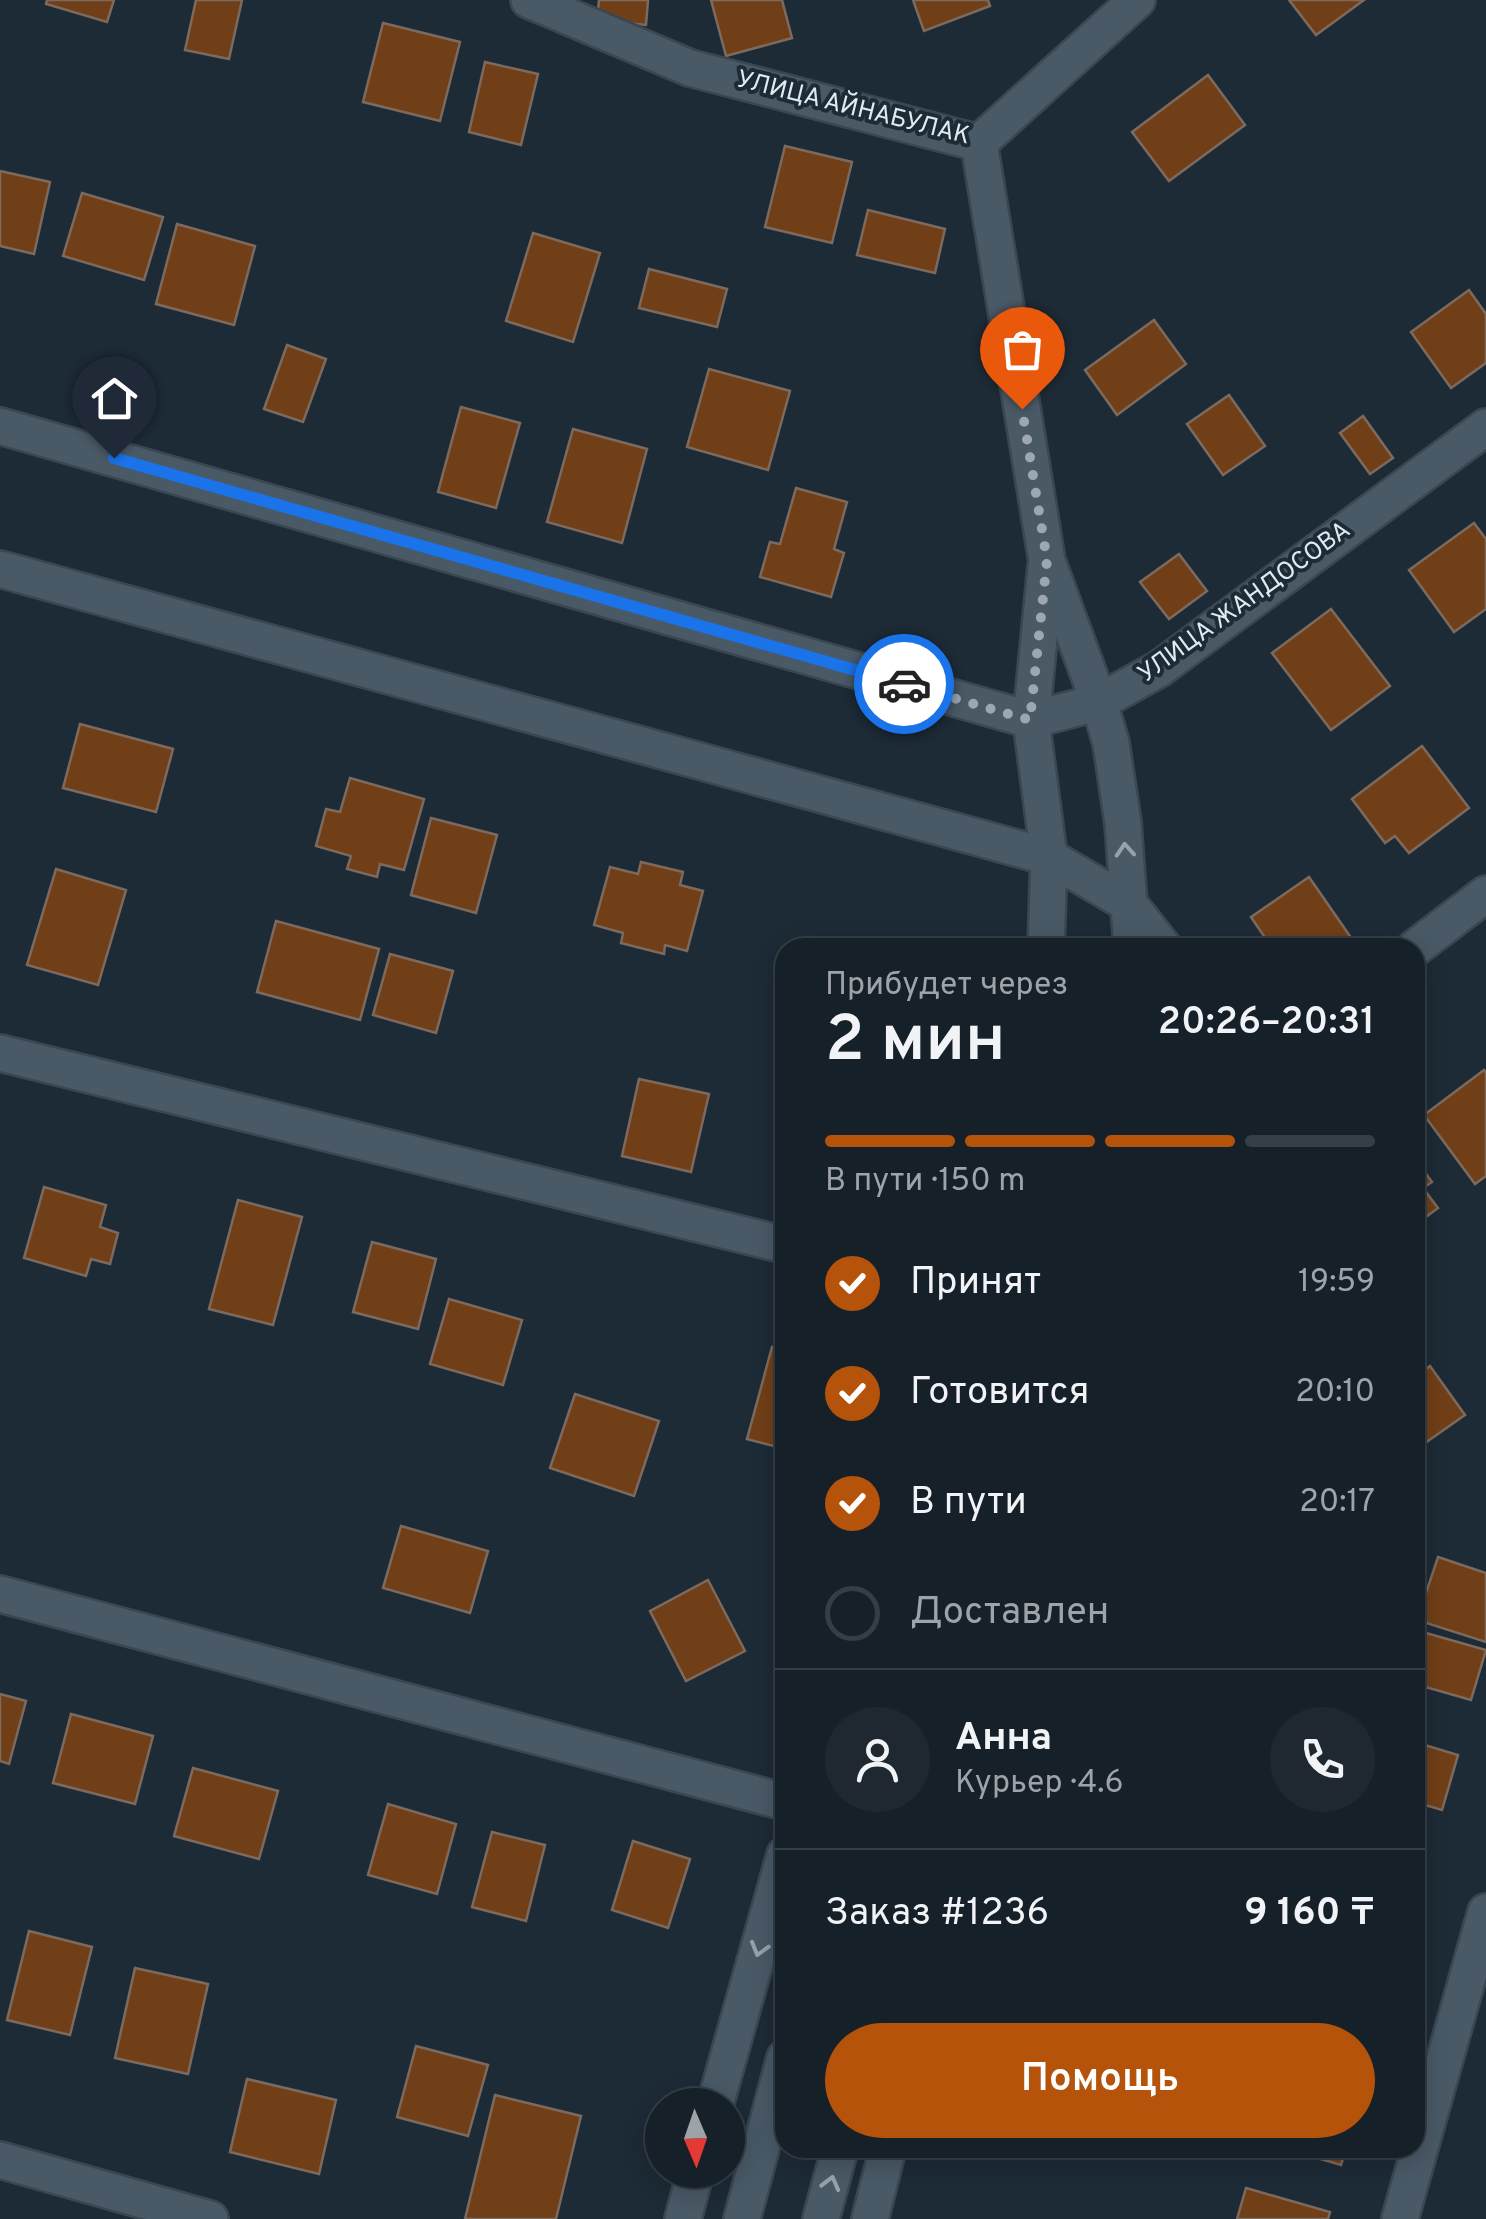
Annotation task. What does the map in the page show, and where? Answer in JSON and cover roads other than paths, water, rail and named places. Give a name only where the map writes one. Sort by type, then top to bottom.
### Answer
[{"type":"street","name":"УЛИЦА АЙНАБУЛАК","points":[[529,0],[690,68],[979,143],[1137,0]]},
{"type":"street","points":[[979,143],[1047,560],[1111,743],[1123,823],[1131,938]]},
{"type":"street","points":[[0,426],[1030,720]]},
{"type":"street","name":"УЛИЦА ЖАНДОСОВА","points":[[1030,720],[1099,702],[1159,670],[1486,428]]},
{"type":"street","points":[[1046,938],[1049,857],[1030,720],[1047,560]]},
{"type":"street","points":[[0,569],[1049,857],[1129,904],[1156,938]]},
{"type":"street","points":[[1425,940],[1486,894]]},
{"type":"street","points":[[0,1053],[775,1243]]},
{"type":"street","points":[[0,1594],[775,1799]]},
{"type":"street","points":[[719,2088],[775,1890]]},
{"type":"street","points":[[1425,2130],[1486,1912]]},
{"type":"street","points":[[742,2219],[775,2095]]},
{"type":"street","points":[[821,2219],[837,2158]]},
{"type":"street","points":[[870,2219],[885,2158]]},
{"type":"street","points":[[1400,2219],[1417,2158]]},
{"type":"street","points":[[0,2160],[210,2219]]},
{"type":"street","points":[[682,2219],[691,2188]]}]
